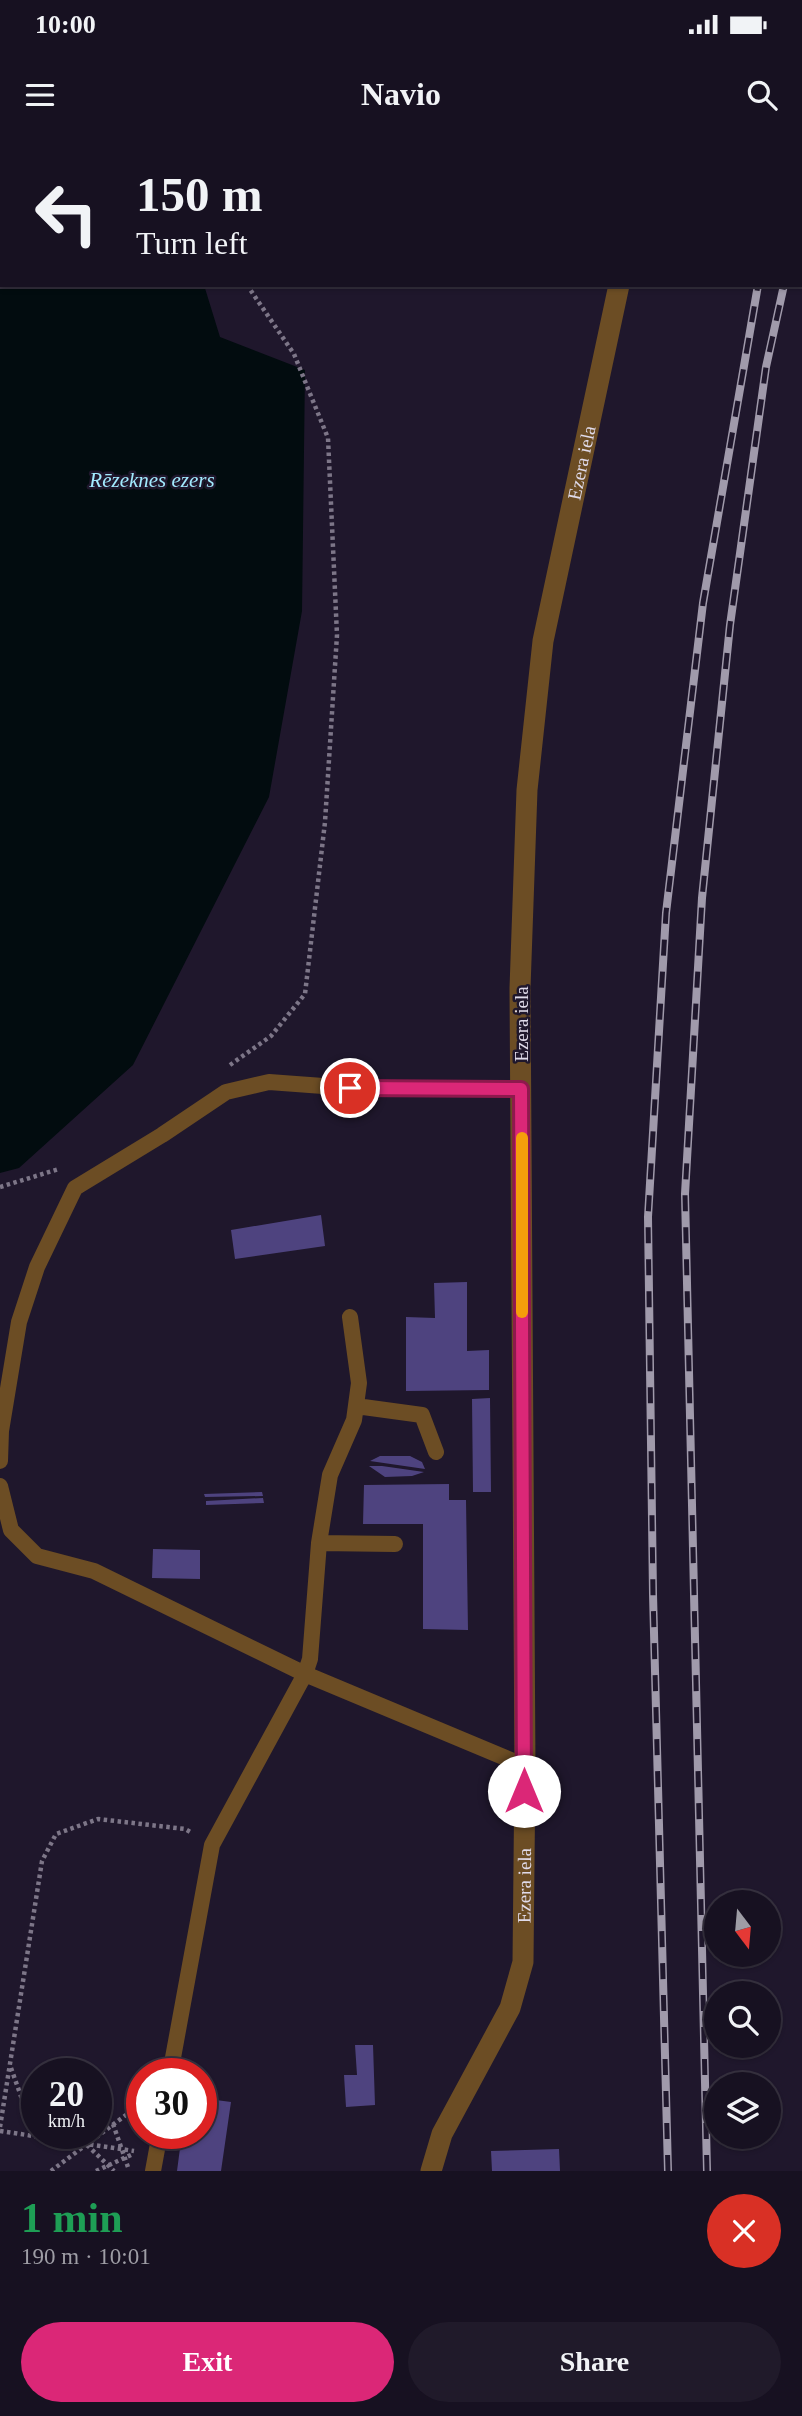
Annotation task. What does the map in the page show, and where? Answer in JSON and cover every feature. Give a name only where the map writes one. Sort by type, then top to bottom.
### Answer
[{"type":"street","name":"Ezera iela","points":[[431,2171],[442,2134],[510,2008],[523,1962],[525,1766],[520,988],[527,790],[543,641],[617,287]]},
{"type":"lane","points":[[0,1461],[1,1431],[19,1322],[37,1267],[75,1188],[226,1092],[269,1082],[350,1088],[521,1089]]},
{"type":"lane","points":[[173,2058],[212,1845],[305,1674],[310,1659],[319,1543],[331,1475],[354,1420],[359,1384],[350,1317]]},
{"type":"lane","points":[[356,1406],[422,1415],[436,1452]]},
{"type":"lane","points":[[0,1486],[11,1530],[37,1556],[94,1571],[305,1674],[525,1766]]},
{"type":"lane","points":[[319,1543],[395,1544]]},
{"type":"lane","points":[[153,2171],[157,2149]]},
{"type":"path","points":[[229,1066],[271,1035],[305,994],[325,822],[337,635],[328,439],[294,354],[248,287]]},
{"type":"path","points":[[0,1187],[66,1165]]},
{"type":"path","points":[[21,2133],[0,2129],[42,1861],[56,1834],[98,1819],[185,1829],[212,1845]]},
{"type":"path","points":[[10,2065],[21,2096]]},
{"type":"path","points":[[126,2115],[113,2124],[129,2171]]},
{"type":"path","points":[[96,2171],[137,2152],[112,2148]]},
{"type":"path","points":[[51,2171],[80,2149]]},
{"type":"path","points":[[92,2149],[114,2171]]},
{"type":"water","name":"Rēzeknes ezers","points":[[0,287],[205,287],[220,337],[305,370],[302,611],[269,797],[133,1065],[19,1168],[0,1173]]},
{"type":"building","points":[[321,1215],[325,1246],[235,1259],[231,1230]]},
{"type":"building","points":[[467,1282],[467,1351],[489,1350],[489,1390],[406,1391],[406,1317],[435,1318],[434,1283]]},
{"type":"building","points":[[490,1398],[491,1492],[473,1492],[472,1399]]},
{"type":"building","points":[[380,1456],[410,1456],[422,1462],[425,1469],[370,1461]]},
{"type":"building","points":[[369,1466],[424,1472],[412,1476],[385,1477]]},
{"type":"building","points":[[449,1484],[449,1500],[466,1500],[468,1630],[423,1629],[423,1524],[363,1524],[364,1485]]},
{"type":"building","points":[[262,1492],[263,1496],[205,1497],[204,1494]]},
{"type":"building","points":[[263,1498],[264,1503],[206,1505],[206,1501]]},
{"type":"building","points":[[153,1549],[200,1550],[200,1579],[152,1578]]},
{"type":"building","points":[[355,2045],[373,2045],[375,2105],[346,2107],[344,2075],[357,2075]]},
{"type":"building","points":[[217,2100],[231,2102],[221,2171],[177,2171],[180,2149],[217,2149]]},
{"type":"building","points":[[559,2149],[560,2171],[492,2171],[491,2151]]},
{"type":"railway","points":[[668,2171],[653,1594],[648,1217],[666,913],[703,603],[758,287]]},
{"type":"railway","points":[[707,2171],[685,1194],[702,898],[730,625],[766,367],[784,287]]},
{"type":"slow traffic","points":[[522,1138],[522,1312]]},
{"type":"route","points":[[350,1088],[521,1089],[524,1791]]}]
